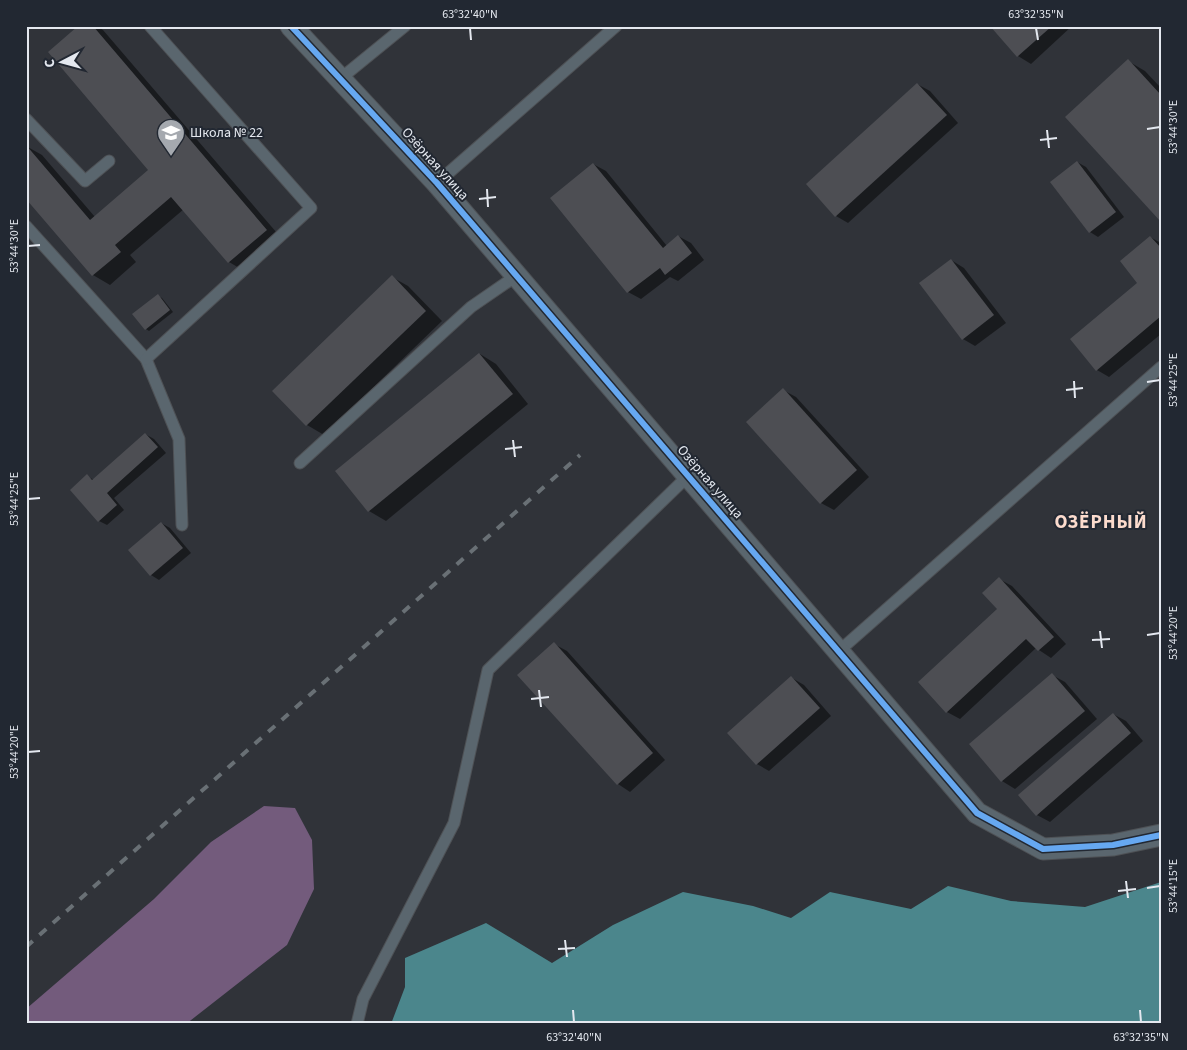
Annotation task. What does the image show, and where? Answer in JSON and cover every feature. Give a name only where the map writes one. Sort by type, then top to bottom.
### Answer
[{"type":"street","name":"Озёрная улица","points":[[291,26],[437,184],[977,812],[1043,848],[1113,845],[1161,835]]},
{"type":"lane","points":[[146,359],[312,208],[150,26]]},
{"type":"lane","points":[[340,79],[405,26]]},
{"type":"lane","points":[[437,184],[616,26]]},
{"type":"lane","points":[[27,121],[85,182],[109,161]]},
{"type":"lane","points":[[26,226],[146,359],[179,439],[182,525]]},
{"type":"lane","points":[[300,463],[471,307],[516,276]]},
{"type":"lane","points":[[839,652],[1161,367]]},
{"type":"lane","points":[[357,1024],[363,1000],[454,823],[488,670],[688,476]]},
{"type":"shaded area","points":[[264,806],[295,808],[312,840],[314,889],[287,945],[186,1024],[26,1024],[26,1009],[154,899],[211,842]]},
{"type":"water","points":[[1161,882],[1161,1024],[391,1024],[405,987],[405,958],[486,923],[552,963],[613,925],[683,892],[753,906],[791,918],[830,892],[911,909],[948,886],[1011,901],[1085,907]]},
{"type":"building","name":"Школа № 22","points":[[78,26],[93,26],[267,230],[228,263],[171,197],[115,245],[121,252],[92,276],[26,199],[26,145],[90,220],[148,170],[48,52]]},
{"type":"building","points":[[990,26],[1052,26],[1017,57]]},
{"type":"building","points":[[1128,59],[1161,95],[1161,222],[1065,117]]},
{"type":"building","points":[[917,83],[947,115],[835,217],[806,184]]},
{"type":"building","points":[[1077,161],[1116,212],[1089,233],[1050,182]]},
{"type":"building","points":[[593,163],[663,248],[678,235],[692,253],[665,275],[660,268],[627,293],[550,198]]},
{"type":"building","points":[[1150,236],[1161,248],[1161,316],[1096,371],[1070,339],[1137,283],[1120,261]]},
{"type":"building","points":[[951,259],[994,315],[962,340],[919,283]]},
{"type":"building","points":[[392,275],[426,311],[306,426],[272,391]]},
{"type":"building","points":[[158,294],[170,310],[145,330],[132,314]]},
{"type":"building","points":[[479,353],[513,394],[368,512],[335,471]]},
{"type":"building","points":[[783,388],[857,470],[820,504],[746,422]]},
{"type":"building","points":[[145,433],[158,447],[107,493],[117,505],[98,522],[70,490],[87,474],[92,480]]},
{"type":"building","points":[[161,522],[183,548],[150,576],[128,550]]},
{"type":"building","points":[[999,577],[1054,637],[1038,651],[1026,639],[946,713],[918,682],[997,609],[982,593]]},
{"type":"building","points":[[554,642],[653,753],[617,785],[517,675]]},
{"type":"building","points":[[1052,673],[1085,711],[1001,782],[969,744]]},
{"type":"building","points":[[791,676],[820,708],[756,765],[727,733]]},
{"type":"building","points":[[1113,713],[1131,733],[1036,816],[1018,795]]},
{"type":"railway","points":[[26,947],[580,455]]},
{"type":"cycle path","points":[[291,26],[437,183],[977,813],[1043,849],[1113,845],[1161,835]]},
{"type":"place","name":"Школа № 22","points":[[171,157]]},
{"type":"district","name":"ОЗЁРНЫЙ","points":[[1101,522]]}]
